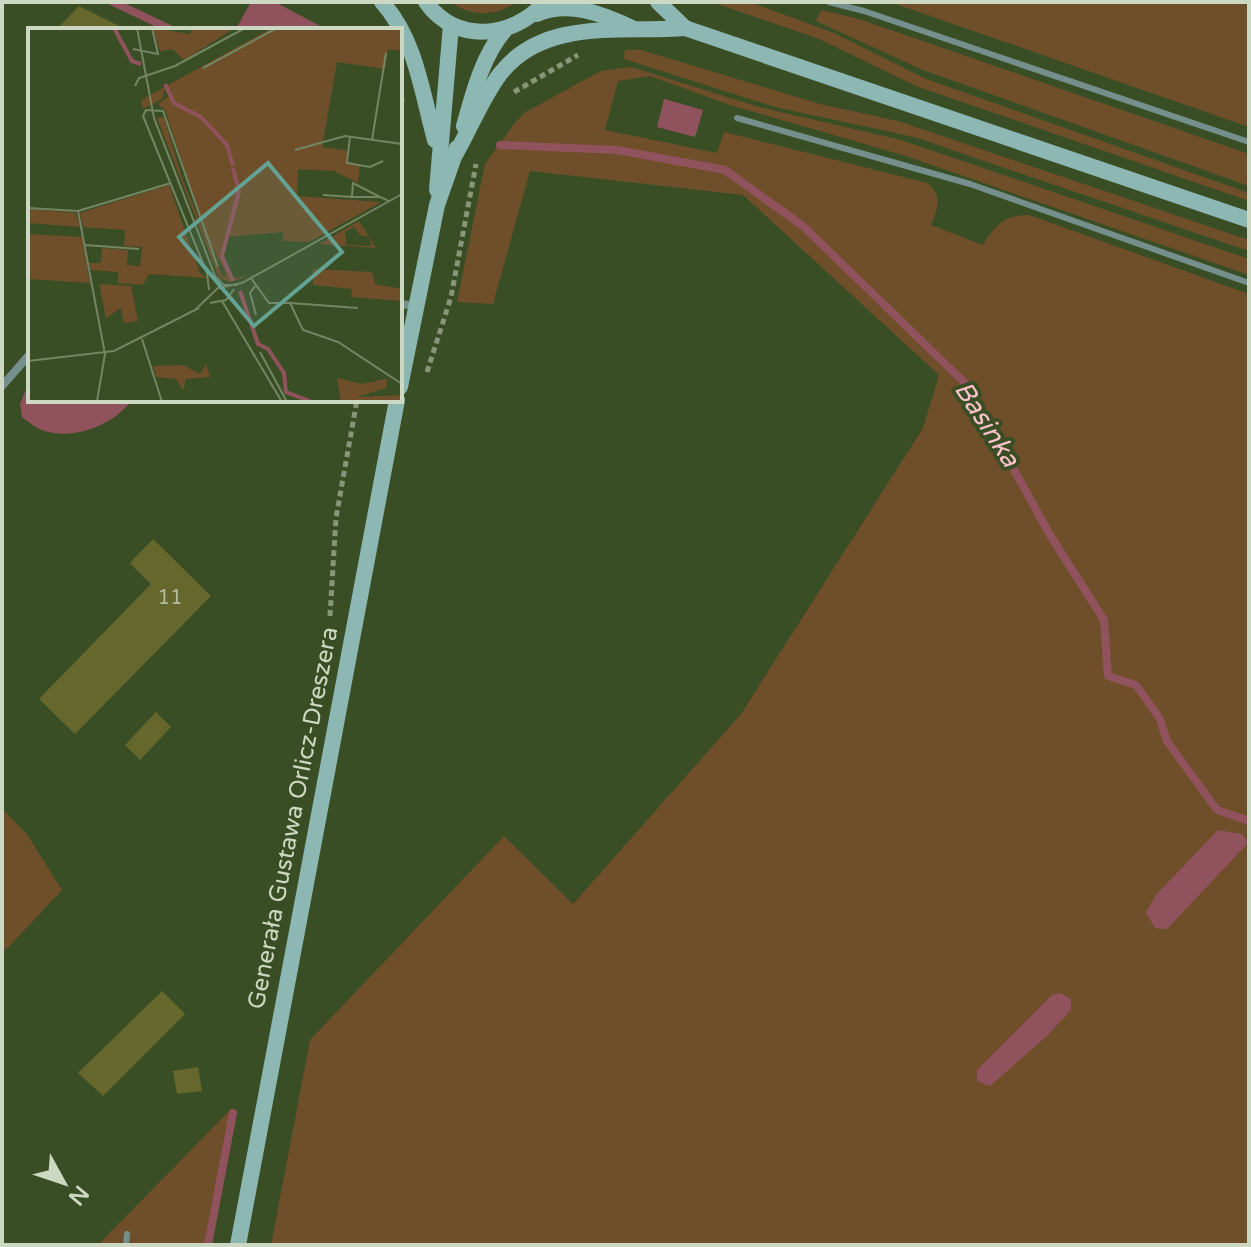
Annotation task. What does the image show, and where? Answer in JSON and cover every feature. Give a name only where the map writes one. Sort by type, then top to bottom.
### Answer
[{"type":"main road","points":[[382,2],[401,28]]},
{"type":"main road","points":[[426,2],[451,25],[477,33],[504,31]]},
{"type":"main road","points":[[532,16],[545,2]]},
{"type":"main road","points":[[658,2],[685,28]]},
{"type":"main road","points":[[447,154],[495,42],[504,31],[554,6],[602,14],[640,32]]},
{"type":"main road","points":[[402,366],[408,305],[437,205],[447,154],[451,25]]},
{"type":"main road","points":[[447,154],[501,72],[540,42],[583,30],[640,32],[685,28],[1249,220]]},
{"type":"main road","points":[[402,29],[447,154]]},
{"type":"main road","name":"Generała Gustawa Orlicz-Dreszera","points":[[238,1245],[397,402]]},
{"type":"street","points":[[2,386],[28,356]]},
{"type":"lane","points":[[829,2],[864,11],[1249,142]]},
{"type":"lane","points":[[737,118],[970,184],[1249,283]]},
{"type":"lane","points":[[126,1245],[127,1234]]},
{"type":"path","points":[[500,99],[585,52]]},
{"type":"path","points":[[402,117],[405,93]]},
{"type":"path","points":[[426,375],[451,297],[477,159]]},
{"type":"path","points":[[330,616],[336,518],[357,402]]},
{"type":"shaded area","points":[[251,2],[275,2],[322,27],[239,28]]},
{"type":"shaded area","points":[[451,2],[517,2],[501,10],[475,13]]},
{"type":"shaded area","points":[[712,2],[750,2],[834,33],[926,79],[1249,193],[1249,201],[916,86],[819,39]]},
{"type":"shaded area","points":[[890,2],[1249,2],[1249,127]]},
{"type":"shaded area","points":[[821,10],[859,19],[1249,154],[1249,186],[923,70],[816,21]]},
{"type":"shaded area","points":[[625,50],[641,50],[820,104],[898,121],[1249,240],[1249,251],[914,137],[775,107],[624,59]]},
{"type":"shaded area","points":[[631,67],[759,107],[901,140],[1249,259],[1249,275],[906,156],[730,105],[650,76],[618,81],[605,130],[717,153],[724,132],[927,183],[935,192],[938,202],[931,225],[983,245],[1001,223],[1013,217],[1029,215],[1249,294],[1249,1245],[271,1245],[310,1040],[504,836],[573,904],[741,714],[923,428],[939,375],[743,195],[530,171],[493,304],[457,302],[485,164],[514,124],[524,113],[601,71]]},
{"type":"shaded area","points":[[664,99],[703,110],[695,137],[657,127]]},
{"type":"shaded area","points":[[28,385],[28,402],[130,402],[104,423],[69,433],[36,427],[22,417],[20,404]]},
{"type":"shaded area","points":[[2,809],[26,833],[62,890],[2,954]]},
{"type":"shaded area","points":[[1218,830],[1242,834],[1248,843],[1167,929],[1155,928],[1146,913],[1155,896]]},
{"type":"shaded area","points":[[1060,993],[1071,999],[1071,1010],[1048,1035],[990,1086],[977,1081],[977,1070],[1052,995]]},
{"type":"shaded area","points":[[233,1107],[208,1245],[98,1245]]},
{"type":"building","points":[[79,6],[123,28],[58,28]]},
{"type":"building","points":[[153,539],[211,596],[75,734],[39,699],[151,584],[130,563]]},
{"type":"building","points":[[156,712],[171,727],[140,760],[125,745]]},
{"type":"building","points":[[162,991],[185,1014],[103,1096],[78,1073]]},
{"type":"building","points":[[198,1067],[202,1091],[177,1094],[173,1071]]},
{"type":"waterway","name":"Basinka","points":[[113,2],[168,28]]},
{"type":"waterway","name":"Basinka","points":[[500,145],[617,150],[725,170],[803,226],[968,386],[1050,535],[1104,620],[1108,676],[1136,685],[1160,719],[1167,741],[1217,810],[1249,821]]},
{"type":"waterway","points":[[208,1245],[233,1113]]}]
